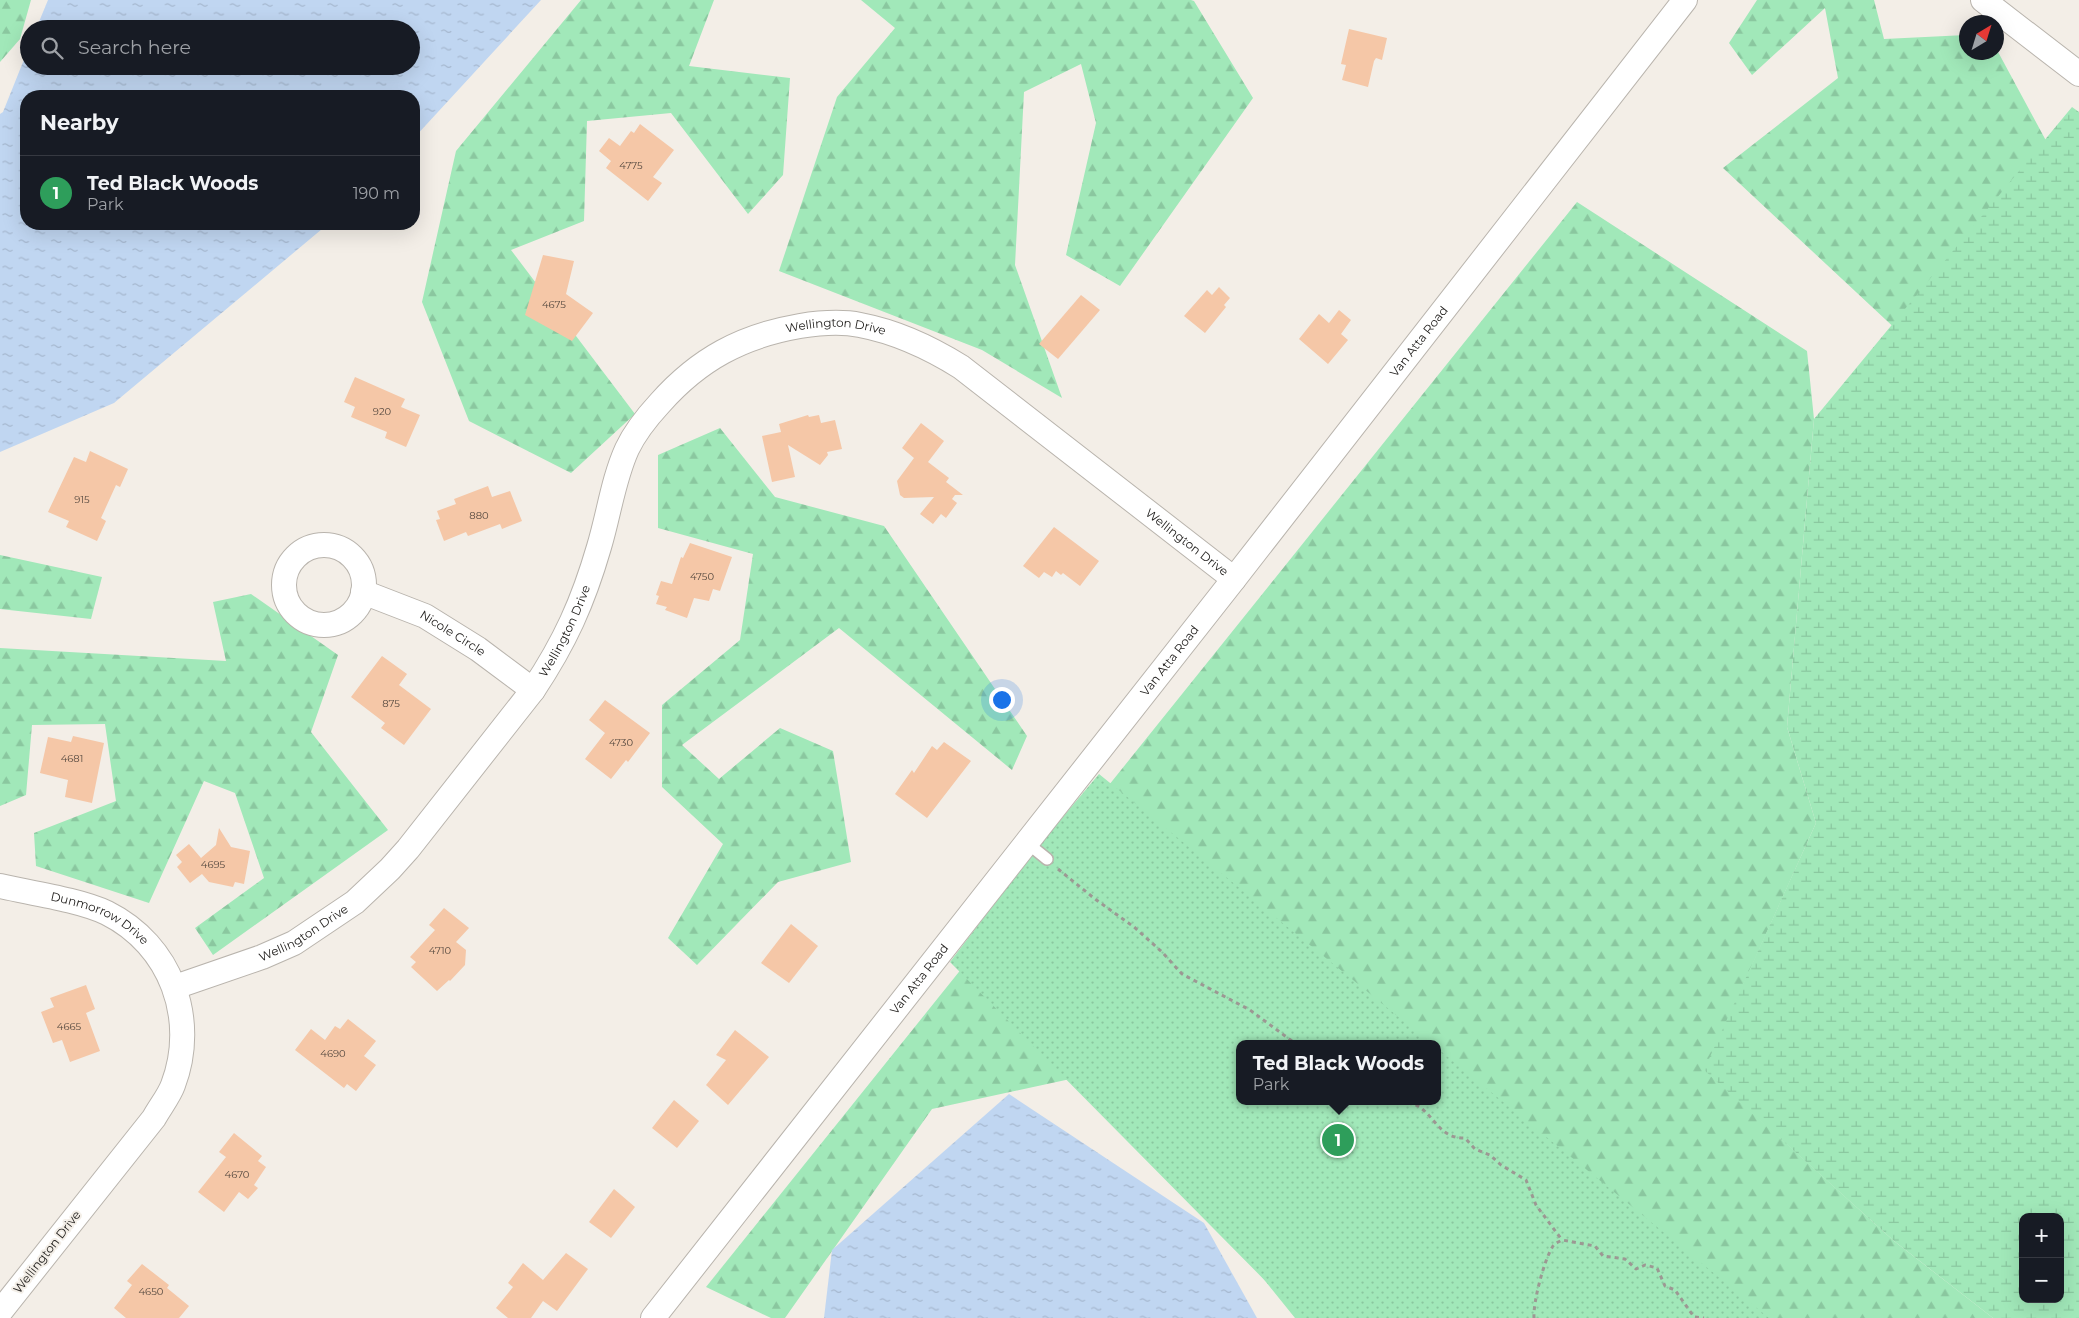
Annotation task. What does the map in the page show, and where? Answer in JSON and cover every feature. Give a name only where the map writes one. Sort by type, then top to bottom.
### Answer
[{"type":"street","name":"Van Atta Road","points":[[652,1318],[1234,579],[1685,0]]},
{"type":"street","points":[[1983,0],[2079,74]]},
{"type":"street","name":"Wellington Drive","points":[[0,1312],[154,1118],[173,1086],[182,1050],[183,1029],[175,987],[294,943],[355,902],[408,849],[533,690],[551,664],[574,620],[600,544],[620,466],[629,446],[650,414],[679,382],[708,359],[735,345],[771,331],[809,325],[836,323],[858,325],[892,333],[940,354],[960,367],[1234,579]]},
{"type":"street","name":"Nicole Circle","points":[[363,592],[425,616],[478,649],[533,690]]},
{"type":"street","name":"Dunmorrow Drive","points":[[0,886],[94,908],[117,919],[154,950],[175,987]]},
{"type":"lane","points":[[1026,842],[1047,859]]},
{"type":"path","points":[[1047,859],[1095,899],[1134,927],[1162,952],[1182,974],[1250,1010],[1291,1040]]},
{"type":"path","points":[[1416,1105],[1442,1130],[1456,1138],[1465,1138],[1475,1149],[1490,1155],[1501,1165],[1526,1180],[1536,1206],[1562,1240]]},
{"type":"path","points":[[1534,1318],[1533,1308],[1542,1273],[1553,1245],[1562,1240],[1595,1246],[1603,1256],[1625,1259],[1636,1269],[1645,1265],[1657,1268],[1665,1286],[1675,1290],[1694,1317],[1704,1318]]},
{"type":"green space","points":[[0,0],[31,0],[25,20],[20,20],[20,39],[0,62]]},
{"type":"green space","points":[[581,0],[714,0],[689,66],[790,78],[783,175],[748,214],[671,113],[587,121],[584,221],[511,250],[635,414],[571,473],[469,421],[422,302],[456,151]]},
{"type":"green space","points":[[861,0],[1191,0],[1194,1],[1253,98],[1120,286],[1066,255],[1096,123],[1081,64],[1024,92],[1015,265],[1062,398],[982,350],[779,271],[837,97],[895,28]]},
{"type":"green space","points":[[1757,0],[1874,0],[1884,39],[1959,35],[1959,60],[2002,60],[2071,187],[1930,361],[1723,168],[1838,78],[1825,8],[1752,75],[1729,43]]},
{"type":"green space","points":[[2072,107],[2079,112],[2079,1318],[1993,1318],[1894,1241],[1704,1070],[1816,823],[1787,727],[1814,419]]},
{"type":"green space","points":[[1577,202],[1807,351],[1814,419],[1787,727],[1816,823],[1705,1070],[1894,1241],[1993,1318],[1295,1318],[1098,1073],[932,1109],[785,1318],[771,1318],[706,1287]]},
{"type":"green space","points":[[720,428],[775,497],[884,526],[1027,736],[1012,770],[839,628],[682,745],[719,779],[780,728],[833,751],[851,862],[778,882],[697,965],[668,938],[723,844],[662,787],[662,705],[740,640],[753,554],[658,528],[658,455]]},
{"type":"green space","points":[[0,555],[102,577],[91,619],[0,609]]},
{"type":"green space","points":[[251,594],[338,655],[311,732],[388,830],[213,955],[195,928],[264,878],[235,793],[204,781],[149,903],[36,866],[34,833],[116,801],[105,724],[32,725],[26,795],[0,806],[0,648],[226,661],[213,602]]},
{"type":"green space","points":[[1099,774],[1427,1040],[1236,1040],[1236,1105],[1441,1105],[1441,1051],[1769,1318],[1302,1318],[950,962],[1035,850]]},
{"type":"water","points":[[48,0],[541,0],[420,131],[420,90],[20,90],[20,230],[321,230],[114,403],[0,452],[0,114],[3,112],[20,70],[20,75],[420,75],[420,20],[40,20]]},
{"type":"water","points":[[1009,1094],[1204,1223],[1257,1318],[824,1318],[832,1250]]},
{"type":"building","points":[[1349,29],[1387,38],[1382,60],[1376,58],[1374,61],[1368,87],[1342,80],[1346,65],[1341,64]]},
{"type":"building","points":[[640,124],[674,150],[653,177],[662,183],[648,201],[606,168],[611,161],[599,151],[609,138],[620,146],[631,131],[634,133]]},
{"type":"building","points":[[543,255],[574,261],[566,294],[593,313],[572,341],[525,315]]},
{"type":"building","points":[[1219,287],[1230,298],[1224,305],[1226,307],[1205,333],[1184,316],[1207,290],[1212,295]]},
{"type":"building","points":[[1081,295],[1100,310],[1058,359],[1039,344]]},
{"type":"building","points":[[1339,310],[1351,320],[1341,334],[1348,340],[1328,364],[1299,339],[1319,314],[1329,323]]},
{"type":"building","points":[[355,377],[405,399],[401,407],[420,415],[406,447],[385,438],[387,432],[351,417],[355,407],[344,402]]},
{"type":"building","points":[[808,415],[809,417],[819,415],[821,423],[835,420],[842,449],[827,452],[828,455],[820,465],[788,445],[795,477],[772,482],[762,436],[781,432],[779,424]]},
{"type":"building","points":[[921,423],[944,441],[928,462],[949,478],[946,482],[963,495],[955,495],[952,499],[957,503],[946,518],[941,514],[933,524],[920,514],[934,497],[904,498],[900,495],[897,481],[914,458],[902,448]]},
{"type":"building","points":[[90,451],[128,469],[120,487],[116,485],[101,518],[106,521],[97,541],[66,527],[69,521],[48,512],[74,457],[86,462]]},
{"type":"building","points":[[488,486],[492,497],[510,491],[522,521],[502,529],[500,524],[468,536],[466,532],[444,541],[436,520],[440,519],[437,511],[456,504],[454,499]]},
{"type":"building","points":[[1054,527],[1099,561],[1080,586],[1063,573],[1061,575],[1056,571],[1052,577],[1044,572],[1039,578],[1023,566]]},
{"type":"building","points":[[690,543],[732,557],[720,591],[713,589],[709,601],[694,598],[687,618],[665,610],[667,607],[656,604],[659,596],[656,595],[661,581],[672,584],[681,557],[683,558]]},
{"type":"building","points":[[382,656],[407,674],[399,685],[431,709],[404,745],[381,728],[385,723],[351,697]]},
{"type":"building","points":[[605,700],[650,733],[628,762],[626,760],[611,779],[585,759],[605,733],[589,720]]},
{"type":"building","points":[[73,736],[104,743],[92,803],[65,797],[68,780],[40,773],[48,737],[71,742]]},
{"type":"building","points":[[944,742],[971,761],[927,818],[895,794],[912,770],[914,773],[932,746],[937,750]]},
{"type":"building","points":[[219,828],[231,847],[250,851],[244,884],[235,882],[233,887],[209,882],[202,874],[190,883],[177,867],[182,862],[176,855],[189,844],[201,858],[216,845]]},
{"type":"building","points":[[444,908],[469,928],[456,942],[466,950],[465,965],[450,981],[437,991],[411,967],[416,962],[410,957],[435,930],[429,925]]},
{"type":"building","points":[[791,924],[818,946],[789,983],[761,963]]},
{"type":"building","points":[[86,985],[95,1009],[86,1013],[100,1051],[70,1062],[62,1040],[53,1043],[41,1012],[54,1007],[50,998]]},
{"type":"building","points":[[348,1019],[376,1041],[364,1056],[376,1065],[356,1091],[347,1084],[344,1088],[295,1050],[311,1029],[325,1040],[335,1026],[340,1029]]},
{"type":"building","points":[[735,1030],[769,1057],[728,1105],[706,1085],[726,1060],[716,1055]]},
{"type":"building","points":[[674,1100],[699,1121],[677,1148],[652,1128]]},
{"type":"building","points":[[234,1133],[262,1156],[258,1161],[266,1167],[254,1185],[258,1188],[248,1199],[239,1192],[224,1212],[198,1192],[226,1157],[219,1152]]},
{"type":"building","points":[[614,1189],[635,1207],[611,1238],[589,1222]]},
{"type":"building","points":[[566,1253],[588,1269],[557,1311],[543,1301],[531,1318],[508,1318],[496,1308],[513,1287],[508,1283],[523,1263],[543,1280]]},
{"type":"building","points":[[142,1264],[169,1285],[167,1288],[189,1306],[179,1318],[126,1318],[114,1308],[132,1285],[127,1281]]},
{"type":"place","name":"Ted Black Woods","points":[[1338,1140]]}]
